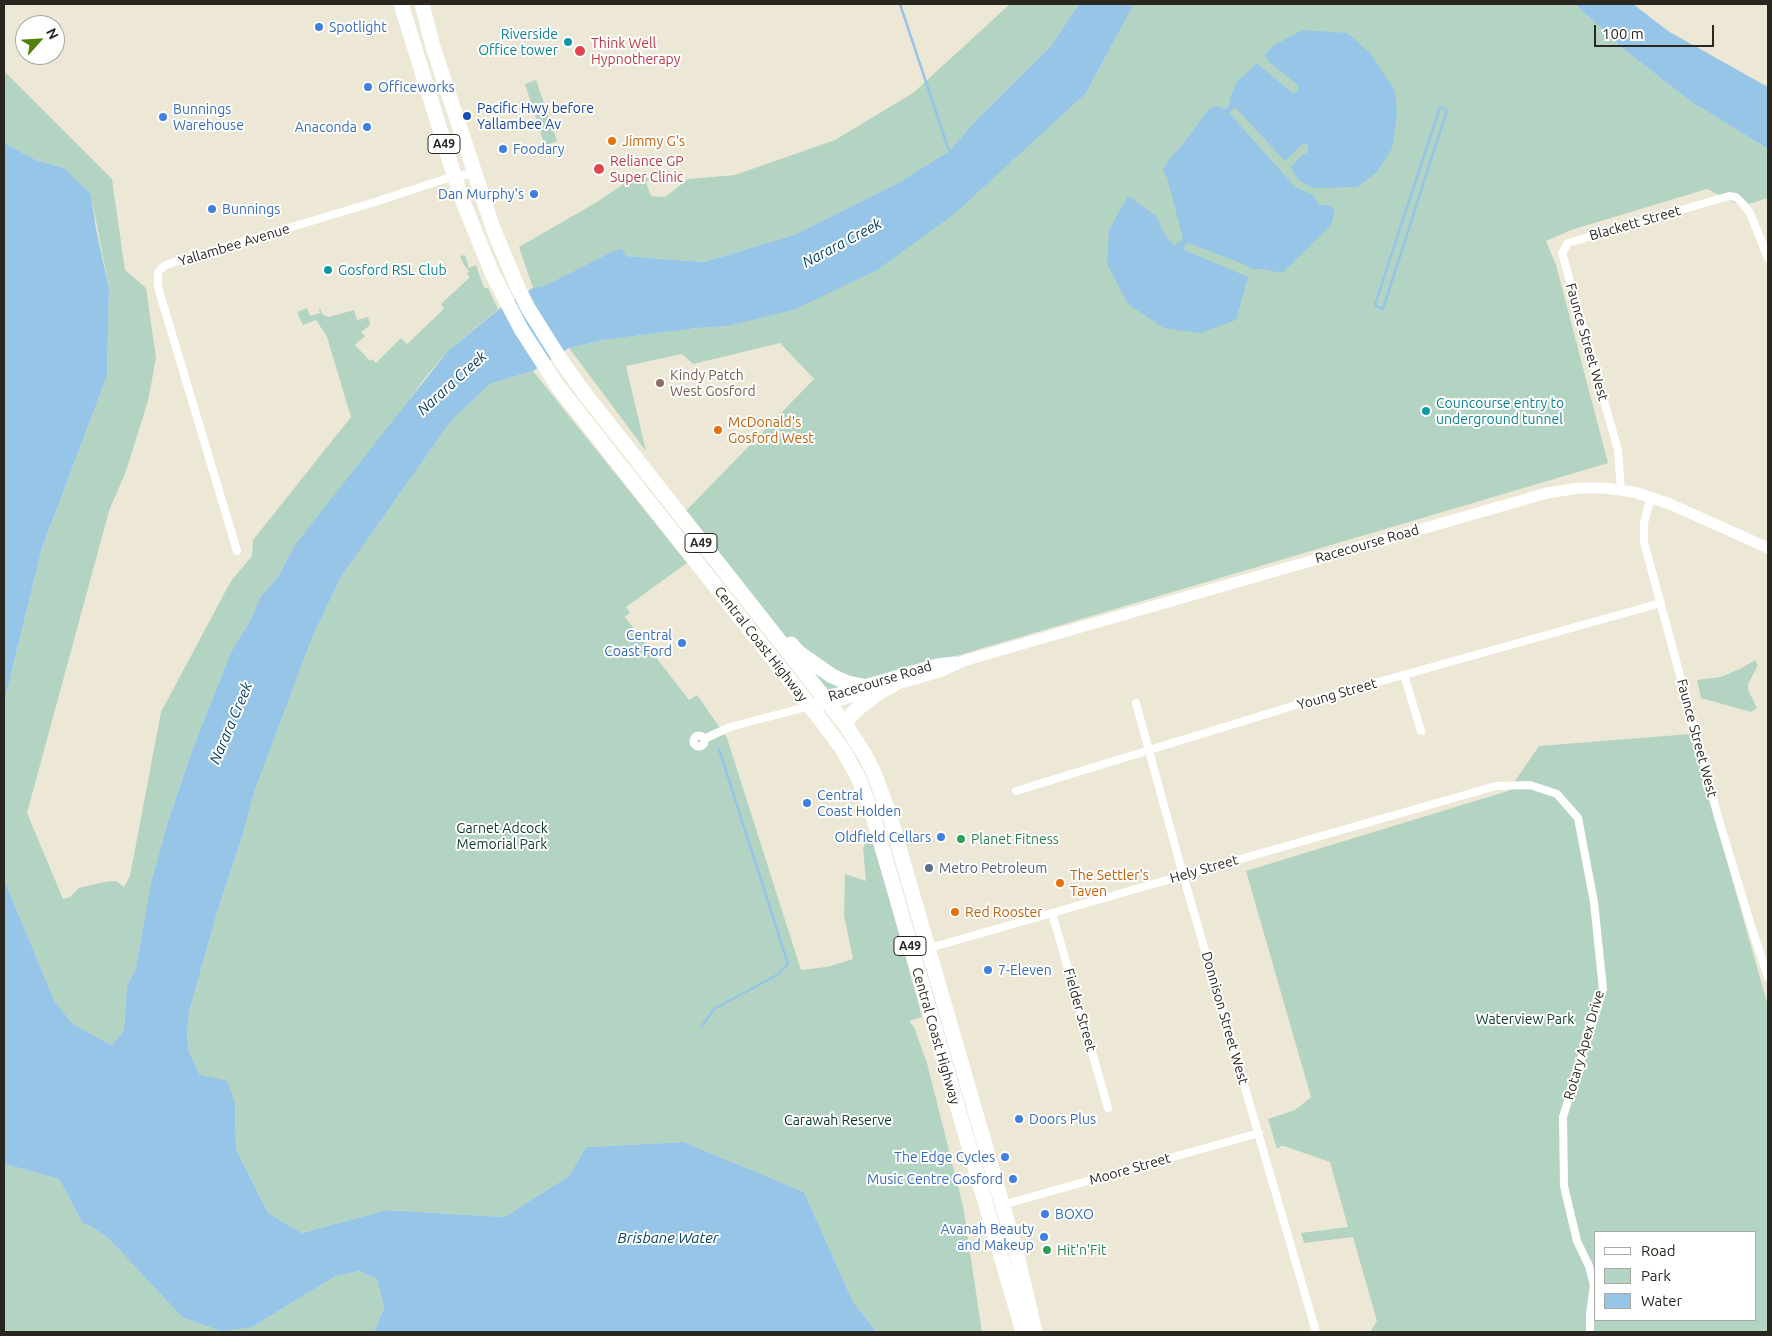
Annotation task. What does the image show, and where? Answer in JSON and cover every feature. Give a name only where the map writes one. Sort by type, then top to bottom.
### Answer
[{"type":"highway","name":"Central Coast Highway","points":[[401,4],[454,176],[480,245],[505,299],[548,372],[810,706],[850,761],[865,792],[1023,1332]]},
{"type":"highway","name":"Central Coast Highway","points":[[422,4],[433,47],[494,231],[518,288],[532,315],[585,394],[845,724],[865,755],[881,788],[1002,1205],[1035,1332]]},
{"type":"highway","points":[[735,585],[799,653],[832,676],[863,686]]},
{"type":"highway","points":[[845,724],[862,706],[893,685]]},
{"type":"highway","points":[[983,1198],[1012,1332]]},
{"type":"highway","points":[[1016,1255],[1043,1332]]},
{"type":"main road","name":"Racecourse Road","points":[[826,701],[863,686],[937,664],[963,661],[1548,493],[1578,488],[1604,488],[1651,496],[1768,548]]},
{"type":"main road","name":"Racecourse Road","points":[[810,706],[940,672],[963,661]]},
{"type":"street","name":"Yallambee Avenue","points":[[237,551],[158,287],[158,272],[164,266],[172,263],[350,210],[454,176],[475,174]]},
{"type":"street","name":"Blackett Street","points":[[1562,253],[1568,243],[1729,196],[1736,197],[1750,213],[1768,258]]},
{"type":"street","name":"Faunce Street West","points":[[1562,253],[1618,450],[1621,490]]},
{"type":"street","name":"Faunce Street West","points":[[1651,496],[1645,516],[1644,542],[1718,817],[1768,977]]},
{"type":"street","name":"Young Street","points":[[1016,792],[1149,750],[1404,675],[1661,603]]},
{"type":"street","points":[[1404,675],[1420,731]]},
{"type":"street","name":"Donnison Street West","points":[[1136,702],[1183,875],[1316,1332]]},
{"type":"street","points":[[704,739],[730,727],[810,706]]},
{"type":"street","name":"Rotary Apex Drive","points":[[1496,786],[1530,785],[1557,794],[1578,818],[1594,902],[1602,989],[1563,1117],[1564,1186],[1577,1241],[1589,1266],[1594,1286],[1590,1314],[1590,1332]]},
{"type":"street","name":"Hely Street","points":[[912,953],[1496,786]]},
{"type":"street","name":"Fielder Street","points":[[1052,913],[1108,1108]]},
{"type":"street","name":"Moore Street","points":[[1002,1205],[1259,1133]]},
{"type":"green space","points":[[1010,4],[1079,4],[1050,47],[980,116],[949,151],[900,182],[794,235],[704,262],[626,256],[613,251],[544,286],[533,288],[519,247],[597,202],[629,180],[651,177],[646,183],[651,196],[665,197],[688,179],[735,175],[835,140],[913,93]]},
{"type":"green space","points":[[1134,4],[1575,4],[1627,52],[1693,103],[1768,149],[1768,198],[1742,206],[1707,189],[1571,230],[1546,241],[1556,265],[1608,463],[828,694],[682,515],[814,379],[780,343],[693,364],[682,354],[626,366],[646,451],[569,348],[603,340],[727,326],[1086,93]]},
{"type":"green space","points":[[4,71],[112,179],[125,270],[146,288],[156,358],[148,401],[126,471],[109,511],[27,813],[63,899],[70,897],[79,888],[104,882],[116,881],[124,887],[130,876],[161,712],[231,581],[252,556],[253,540],[351,417],[327,337],[316,320],[303,325],[297,312],[307,308],[310,316],[320,313],[320,308],[322,314],[329,317],[354,310],[357,320],[368,317],[369,326],[361,332],[365,336],[355,345],[370,361],[372,359],[376,363],[401,338],[407,344],[444,309],[441,304],[470,277],[467,274],[469,271],[460,256],[465,255],[469,268],[476,265],[484,288],[488,288],[498,309],[447,352],[428,374],[374,447],[294,546],[278,577],[260,597],[251,619],[231,652],[193,748],[168,821],[151,882],[136,967],[127,986],[124,1030],[112,1045],[73,1024],[54,1000],[4,879],[4,703],[42,548],[107,376],[109,289],[91,194],[64,168],[36,160],[4,143]]},
{"type":"green space","points":[[536,80],[557,141],[545,146],[525,84]]},
{"type":"green space","name":"Garnet Adcock Memorial Park","points":[[533,371],[687,563],[626,607],[630,613],[625,617],[689,700],[697,695],[727,738],[801,970],[827,967],[853,959],[844,916],[845,874],[866,881],[863,848],[866,842],[873,840],[922,1017],[909,1021],[914,1027],[927,1063],[963,1206],[982,1332],[877,1332],[853,1302],[804,1192],[684,1142],[586,1147],[569,1176],[504,1217],[386,1210],[302,1233],[268,1213],[236,1149],[235,1103],[200,1075],[189,1052],[187,1036],[189,1012],[255,790],[312,638],[341,577],[451,421],[490,384]]},
{"type":"green space","points":[[1755,660],[1758,665],[1748,684],[1748,690],[1757,708],[1751,712],[1701,698],[1697,680],[1721,677]]},
{"type":"green space","name":"Waterview Park","points":[[1691,734],[1768,1006],[1768,1332],[1370,1332],[1377,1321],[1353,1237],[1304,1243],[1301,1233],[1348,1227],[1330,1162],[1284,1146],[1277,1149],[1268,1119],[1295,1110],[1311,1097],[1246,871],[1508,791],[1539,746]]},
{"type":"green space","points":[[8,1165],[59,1179],[83,1224],[90,1226],[108,1238],[182,1317],[252,1327],[336,1276],[359,1271],[377,1279],[384,1308],[374,1332],[4,1332],[4,1166]]},
{"type":"water","points":[[1079,4],[1134,4],[1086,93],[953,215],[877,270],[796,309],[727,326],[603,340],[569,348],[533,371],[490,384],[451,421],[341,577],[312,638],[255,790],[189,1012],[187,1036],[189,1052],[200,1075],[227,1081],[235,1103],[236,1149],[268,1213],[302,1233],[386,1210],[504,1217],[569,1176],[586,1147],[684,1142],[804,1192],[853,1302],[877,1332],[374,1332],[384,1308],[377,1279],[359,1271],[336,1276],[252,1327],[221,1331],[182,1317],[108,1238],[90,1226],[83,1224],[59,1179],[8,1165],[4,1166],[4,879],[54,1000],[73,1024],[112,1045],[124,1030],[127,986],[136,967],[151,882],[168,821],[193,748],[231,652],[251,619],[260,597],[278,577],[294,546],[447,352],[499,309],[533,288],[544,286],[613,251],[622,249],[626,256],[704,262],[794,235],[900,182],[949,151],[980,116],[1050,47]]},
{"type":"water","points":[[1575,4],[1633,4],[1668,31],[1768,87],[1768,149],[1693,103],[1627,52]]},
{"type":"water","points":[[1303,30],[1347,33],[1370,53],[1395,91],[1397,114],[1392,149],[1376,173],[1357,187],[1313,188],[1298,180],[1291,167],[1300,157],[1308,152],[1308,146],[1302,144],[1285,161],[1235,107],[1229,113],[1295,187],[1313,195],[1319,205],[1330,205],[1335,211],[1331,225],[1282,273],[1263,269],[1251,269],[1246,265],[1188,243],[1182,249],[1248,277],[1236,320],[1200,333],[1164,328],[1128,304],[1107,264],[1109,230],[1128,196],[1156,216],[1168,240],[1175,245],[1183,239],[1167,177],[1163,171],[1168,161],[1208,110],[1216,106],[1225,109],[1231,103],[1229,100],[1237,82],[1257,63],[1292,93],[1297,93],[1298,85],[1268,61],[1265,54],[1276,44]]},
{"type":"water","points":[[4,143],[36,160],[64,168],[91,194],[96,229],[109,289],[107,376],[42,548],[4,703]]},
{"type":"waterway","points":[[900,4],[950,154]]},
{"type":"waterway","points":[[1440,107],[1447,110],[1383,309],[1375,305],[1440,107]]},
{"type":"waterway","points":[[702,1026],[714,1009],[777,975],[788,964],[719,749]]},
{"type":"place","name":"Spotlight","points":[[319,27]]},
{"type":"place","name":"Riverside Office tower","points":[[568,42]]},
{"type":"place","name":"Think Well Hypnotherapy","points":[[580,51]]},
{"type":"place","name":"Officeworks","points":[[368,87]]},
{"type":"place","name":"Pacific Hwy before Yallambee Av","points":[[467,116]]},
{"type":"place","name":"Bunnings Warehouse","points":[[163,117]]},
{"type":"place","name":"Anaconda","points":[[367,127]]},
{"type":"place","name":"Jimmy G's","points":[[612,141]]},
{"type":"place","name":"Foodary","points":[[503,149]]},
{"type":"place","name":"Reliance GP Super Clinic","points":[[599,169]]},
{"type":"place","name":"Dan Murphy's","points":[[534,194]]},
{"type":"place","name":"Bunnings","points":[[212,209]]},
{"type":"place","name":"Gosford RSL Club","points":[[328,270]]},
{"type":"place","name":"Kindy Patch West Gosford","points":[[660,383]]},
{"type":"place","name":"Councourse entry to underground tunnel","points":[[1426,411]]},
{"type":"place","name":"McDonald's Gosford West","points":[[718,430]]},
{"type":"place","name":"Central Coast Ford","points":[[682,643]]},
{"type":"place","name":"Central Coast Holden","points":[[807,803]]},
{"type":"place","name":"Oldfield Cellars","points":[[941,837]]},
{"type":"place","name":"Planet Fitness","points":[[961,839]]},
{"type":"place","name":"Metro Petroleum","points":[[929,868]]},
{"type":"place","name":"The Settler's Taven","points":[[1060,883]]},
{"type":"place","name":"Red Rooster","points":[[955,912]]},
{"type":"place","name":"7-Eleven","points":[[988,970]]},
{"type":"place","name":"Doors Plus","points":[[1019,1119]]},
{"type":"place","name":"The Edge Cycles","points":[[1005,1157]]},
{"type":"place","name":"Music Centre Gosford","points":[[1013,1179]]},
{"type":"place","name":"BOXO","points":[[1045,1214]]},
{"type":"place","name":"Avanah Beauty and Makeup","points":[[1044,1237]]},
{"type":"place","name":"Hit'n'Fit","points":[[1047,1250]]},
{"type":"water label","name":"Narara Creek","points":[[842,243]]},
{"type":"water label","name":"Narara Creek","points":[[452,383]]},
{"type":"water label","name":"Narara Creek","points":[[231,723]]},
{"type":"water label","name":"Brisbane Water","points":[[668,1238]]},
{"type":"park label","name":"Carawah Reserve","points":[[838,1120]]}]
